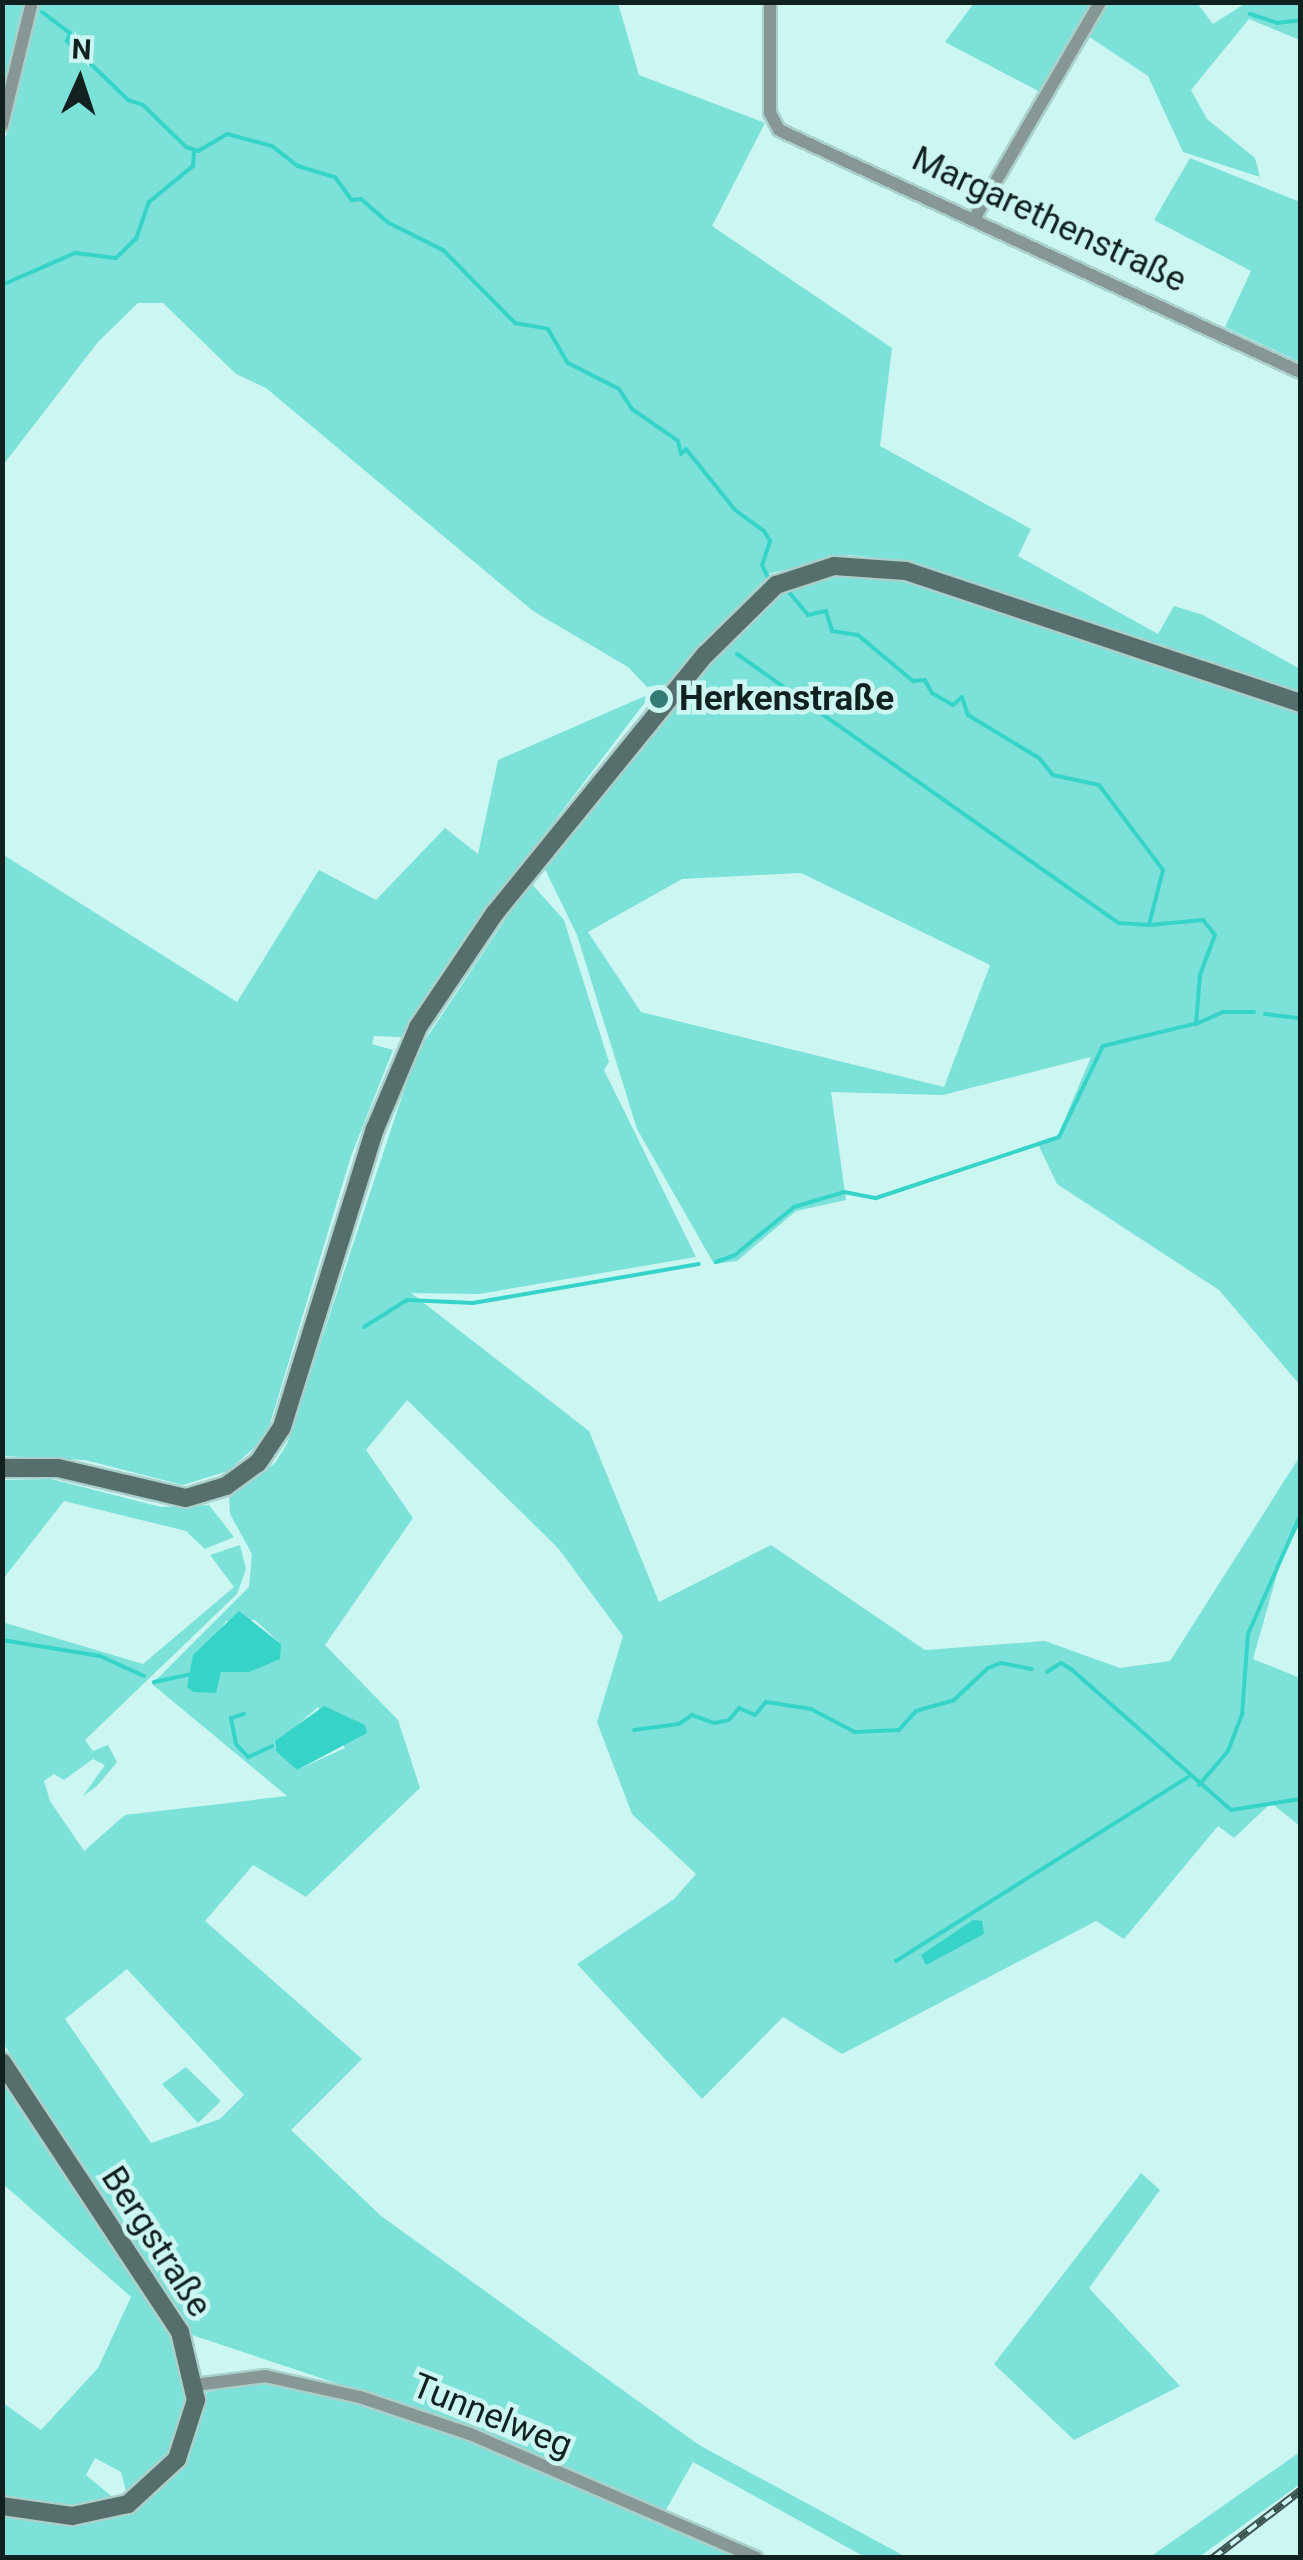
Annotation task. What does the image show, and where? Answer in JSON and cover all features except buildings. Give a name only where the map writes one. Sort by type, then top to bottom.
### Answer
[{"type":"main road","points":[[2,1468],[58,1468],[186,1498],[226,1486],[258,1464],[282,1427],[387,1096],[436,997],[495,913],[705,656],[776,585],[834,566],[906,571],[1300,703]]},
{"type":"main road","name":"Bergstraße","points":[[2,2062],[170,2315],[195,2385],[191,2426],[177,2460],[135,2500],[86,2516],[2,2506]]},
{"type":"street","points":[[2,125],[32,2]]},
{"type":"street","name":"Margarethenstraße","points":[[770,2],[774,124],[1300,372]]},
{"type":"street","points":[[975,216],[1100,2]]},
{"type":"street","name":"Tunnelweg","points":[[195,2385],[265,2376],[360,2397],[470,2434],[756,2558]]},
{"type":"shaded area","points":[[3,3],[618,3],[639,75],[765,123],[712,226],[892,348],[880,446],[1031,529],[1018,556],[1158,634],[1174,606],[1203,615],[1300,669],[1300,693],[908,561],[850,555],[771,573],[713,632],[676,683],[647,687],[628,667],[533,611],[266,388],[236,374],[163,303],[138,303],[98,342],[3,465],[2,144],[11,125],[3,120]]},
{"type":"shaded area","points":[[974,3],[1094,3],[1042,93],[945,42]]},
{"type":"shaded area","points":[[1109,3],[1197,3],[1213,24],[1246,3],[1300,3],[1300,40],[1249,19],[1191,90],[1207,119],[1255,158],[1260,177],[1183,152],[1148,76],[1088,36]]},
{"type":"shaded area","points":[[1190,158],[1300,202],[1300,362],[1225,327],[1251,271],[1154,220]]},
{"type":"shaded area","points":[[890,572],[1300,713],[1300,1385],[1219,1290],[1057,1184],[1037,1142],[1058,1135],[1091,1057],[943,1095],[831,1092],[846,1200],[796,1211],[737,1261],[714,1264],[637,1129],[577,935],[541,861],[737,626],[773,592],[814,576]],"holes":[[[801,873],[990,965],[944,1087],[641,1012],[588,932],[682,879]]]},
{"type":"shaded area","points":[[652,693],[453,954],[402,1037],[374,1036],[372,1044],[393,1050],[351,1156],[269,1427],[255,1447],[228,1471],[183,1485],[85,1460],[3,1456],[2,854],[237,1002],[319,870],[376,900],[445,828],[478,854],[498,760]]},
{"type":"shaded area","points":[[530,882],[564,920],[609,1062],[604,1070],[696,1257],[479,1294],[411,1293],[589,1431],[659,1602],[771,1545],[925,1650],[1045,1641],[1120,1668],[1170,1661],[1300,1456],[1300,1524],[1281,1560],[1253,1659],[1300,1678],[1300,1826],[1271,1803],[1234,1838],[1218,1826],[1124,1939],[1096,1921],[842,2054],[783,2017],[702,2099],[577,1964],[674,1899],[696,1874],[632,1814],[597,1722],[623,1636],[558,1548],[407,1400],[366,1450],[413,1518],[325,1645],[398,1720],[420,1788],[306,1897],[253,1865],[205,1921],[362,2059],[291,2130],[381,2216],[699,2445],[906,2557],[865,2557],[693,2462],[663,2515],[459,2424],[189,2334],[3,2043],[2,1622],[143,1664],[234,1587],[210,1555],[240,1545],[246,1569],[237,1594],[85,1740],[93,1751],[108,1745],[117,1762],[83,1796],[105,1765],[93,1759],[64,1780],[54,1774],[44,1781],[50,1801],[84,1851],[125,1815],[287,1796],[152,1684],[249,1587],[252,1554],[230,1514],[229,1498],[275,1463],[287,1444],[416,1054]],"holes":[[[255,1620],[281,1644],[249,1672],[221,1671],[215,1693],[187,1687],[226,1621]],[[318,1707],[345,1748],[297,1770],[273,1746]],[[127,1969],[244,2095],[220,2119],[151,2143],[65,2019]]]},
{"type":"shaded area","points":[[51,1479],[161,1507],[209,1505],[234,1537],[205,1549],[186,1531],[64,1501],[3,1579],[3,1480]]},
{"type":"shaded area","points":[[239,1611],[281,1644],[280,1659],[249,1672],[221,1672],[216,1693],[193,1692],[187,1687],[193,1655]]},
{"type":"shaded area","points":[[324,1706],[365,1725],[367,1733],[297,1770],[276,1751],[275,1741]]},
{"type":"shaded area","points":[[973,1920],[982,1921],[984,1934],[926,1965],[921,1955]]},
{"type":"shaded area","points":[[186,2067],[221,2101],[198,2123],[162,2084]]},
{"type":"shaded area","points":[[2,2082],[143,2287],[182,2358],[187,2402],[174,2450],[127,2495],[121,2472],[95,2458],[86,2475],[116,2500],[65,2508],[3,2498],[3,2403],[41,2430],[98,2368],[131,2297],[3,2184]]},
{"type":"shaded area","points":[[1141,2173],[1160,2190],[1089,2288],[1180,2386],[1074,2440],[994,2364]]},
{"type":"shaded area","points":[[237,2381],[294,2384],[438,2425],[739,2557],[3,2557],[2,2514],[69,2523],[123,2513],[148,2499],[189,2451],[206,2393]]},
{"type":"shaded area","points":[[1300,2452],[1300,2484],[1199,2557],[1150,2557]]},
{"type":"waterway","points":[[42,12],[70,33],[67,41],[128,100],[143,105],[186,147],[198,151],[227,134],[272,146],[298,166],[335,177],[352,200],[361,199],[389,223],[443,250],[515,323],[548,329],[568,363],[619,389],[632,409],[678,441],[681,454],[686,449],[735,510],[764,531],[770,541],[762,565],[768,578]]},
{"type":"waterway","points":[[1250,14],[1277,23],[1300,20]]},
{"type":"waterway","points":[[2,285],[75,253],[116,258],[136,239],[149,202],[193,166],[194,150]]},
{"type":"waterway","points":[[788,591],[808,615],[826,611],[832,631],[858,635],[913,681],[925,680],[932,693],[953,705],[962,697],[968,715],[1039,758],[1053,775],[1099,785],[1163,870],[1149,925],[1203,920],[1215,935],[1200,975],[1196,1024],[1223,1012],[1254,1012]]},
{"type":"waterway","points":[[737,654],[1119,923],[1149,925]]},
{"type":"waterway","points":[[1265,1014],[1300,1018]]},
{"type":"waterway","points":[[716,1262],[735,1255],[794,1207],[844,1192],[876,1198],[1059,1137],[1103,1046],[1194,1024]]},
{"type":"waterway","points":[[364,1327],[407,1300],[473,1303],[699,1264]]},
{"type":"waterway","points":[[1199,1785],[1228,1751],[1242,1715],[1248,1634],[1300,1516]]},
{"type":"waterway","points":[[2,1640],[100,1656],[144,1676]]},
{"type":"waterway","points":[[634,1730],[679,1724],[692,1715],[714,1723],[729,1720],[739,1708],[755,1715],[766,1702],[811,1709],[855,1732],[899,1730],[916,1711],[954,1700],[988,1668],[1001,1663],[1031,1669]]},
{"type":"waterway","points":[[1047,1672],[1061,1663],[1071,1669],[1231,1810],[1300,1799]]},
{"type":"waterway","points":[[154,1682],[191,1674]]},
{"type":"waterway","points":[[244,1714],[231,1718],[236,1744],[248,1757],[273,1746]]},
{"type":"waterway","points":[[896,1961],[1188,1777]]},
{"type":"railway","points":[[1213,2558],[1300,2491]]},
{"type":"place","name":"Herkenstraße","points":[[659,699]]}]
